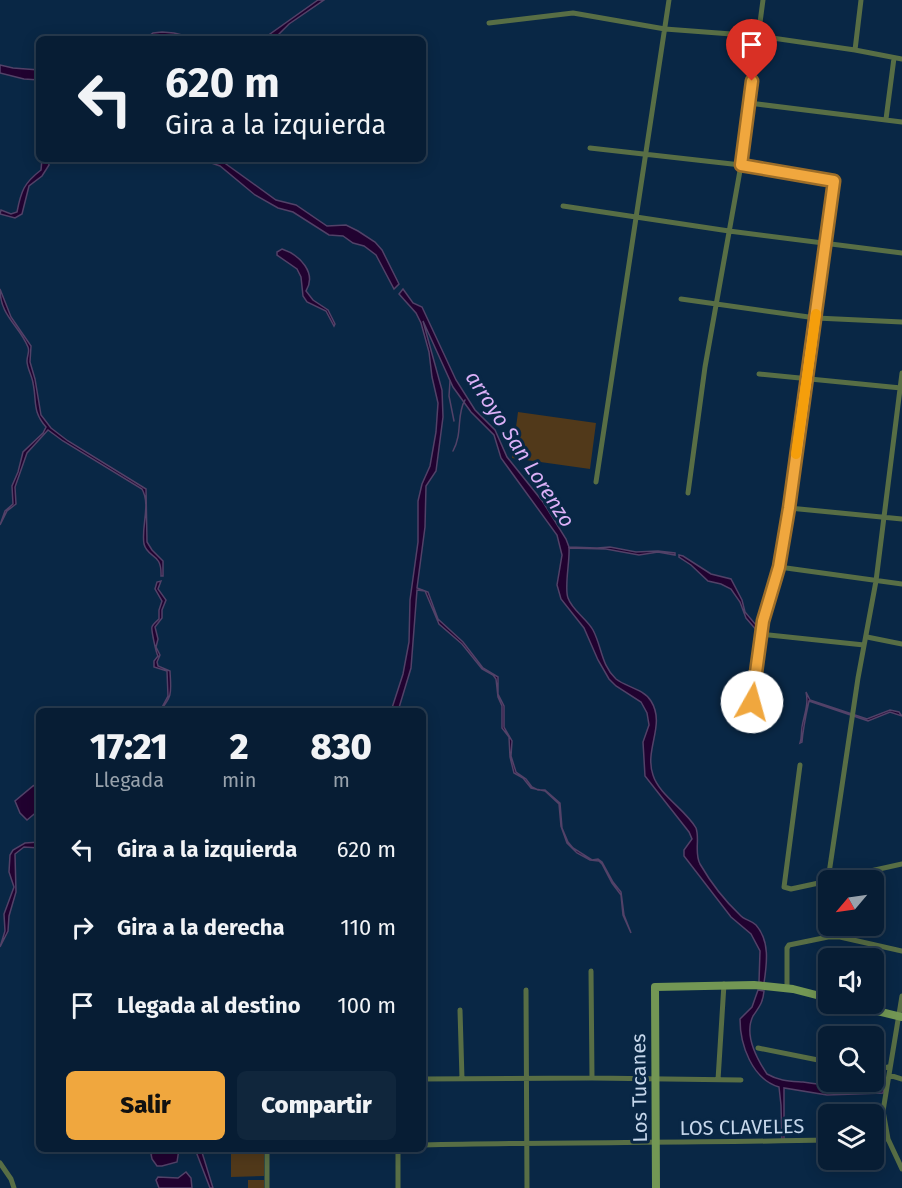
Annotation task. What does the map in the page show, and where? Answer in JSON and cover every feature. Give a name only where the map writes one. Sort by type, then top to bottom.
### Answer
[{"type":"street","points":[[596,482],[669,0]]},
{"type":"street","points":[[688,493],[695,434],[741,165],[763,0]]},
{"type":"street","points":[[855,50],[861,0]]},
{"type":"street","points":[[489,23],[573,13],[665,29],[758,36],[902,59]]},
{"type":"street","points":[[886,119],[894,58]]},
{"type":"street","points":[[749,103],[902,122]]},
{"type":"street","points":[[590,148],[741,165],[834,181],[789,508],[779,567],[760,634],[752,702]]},
{"type":"street","points":[[563,206],[729,231],[902,253]]},
{"type":"street","points":[[681,299],[816,318],[902,322]]},
{"type":"street","points":[[831,870],[864,645],[876,581],[902,373]]},
{"type":"street","points":[[759,374],[901,388]]},
{"type":"street","points":[[789,508],[902,519]]},
{"type":"street","points":[[779,567],[902,584]]},
{"type":"street","points":[[760,634],[864,645]]},
{"type":"street","points":[[867,637],[902,644]]},
{"type":"street","points":[[800,765],[784,887],[791,889],[818,883]]},
{"type":"street","points":[[876,870],[902,864]]},
{"type":"street","points":[[786,988],[789,945],[828,937],[840,937],[902,951]]},
{"type":"street","points":[[591,971],[592,1078]]},
{"type":"street","points":[[718,1080],[724,984],[786,988],[818,996]]},
{"type":"street","name":"Los Tucanes","points":[[656,1188],[655,987],[724,984]]},
{"type":"street","points":[[526,990],[527,1188]]},
{"type":"street","points":[[902,996],[901,1017],[883,1111],[888,1139],[902,1169]]},
{"type":"street","points":[[460,1011],[462,1079]]},
{"type":"street","points":[[884,1013],[901,1017]]},
{"type":"street","points":[[758,1048],[818,1060]]},
{"type":"street","points":[[884,1068],[890,1066]]},
{"type":"street","points":[[889,1075],[902,1079]]},
{"type":"street","points":[[426,1080],[592,1078],[741,1080]]},
{"type":"street","name":"LOS CLAVELES","points":[[426,1145],[657,1144],[818,1140]]},
{"type":"street","points":[[267,1152],[267,1188]]},
{"type":"street","points":[[398,1152],[398,1188]]},
{"type":"street","points":[[0,1164],[7,1172],[14,1188]]},
{"type":"shaded area","points":[[318,0],[324,0],[289,24],[277,36],[267,36]]},
{"type":"shaded area","points":[[153,33],[174,33],[186,36],[149,36]]},
{"type":"shaded area","points":[[0,65],[36,70],[36,80],[24,79],[0,73]]},
{"type":"shaded area","points":[[42,162],[48,162],[42,176],[29,186],[22,214],[15,218],[0,214],[1,210],[11,214],[17,212],[24,188],[41,170]]},
{"type":"shaded area","points":[[209,162],[223,162],[276,200],[296,205],[327,226],[346,225],[375,242],[382,250],[399,284],[394,289],[376,255],[364,246],[353,243],[343,236],[329,235],[293,212],[278,208],[255,195],[220,166]]},
{"type":"shaded area","points":[[282,249],[295,256],[305,266],[309,278],[306,291],[313,300],[328,310],[334,326],[326,311],[307,302],[303,296],[301,277],[297,269],[277,255],[277,252]]},
{"type":"shaded area","points":[[0,289],[11,317],[31,346],[30,362],[41,415],[51,428],[68,441],[146,489],[147,542],[163,561],[163,576],[161,576],[161,568],[157,559],[148,552],[144,544],[146,502],[142,489],[48,430],[27,453],[15,487],[16,504],[7,511],[0,525],[5,511],[13,504],[12,486],[23,452],[43,433],[46,427],[37,411],[33,383],[27,364],[28,347],[6,313]]},
{"type":"shaded area","points":[[403,289],[413,303],[422,307],[456,380],[475,410],[495,430],[507,457],[543,502],[569,547],[610,547],[636,552],[658,551],[675,553],[675,555],[658,552],[639,555],[606,549],[569,548],[567,594],[573,607],[593,630],[611,674],[620,682],[644,694],[651,701],[656,719],[651,756],[653,775],[661,789],[696,828],[698,860],[709,878],[742,917],[756,925],[764,938],[766,968],[764,983],[759,982],[760,951],[751,934],[731,917],[684,856],[684,850],[692,839],[689,832],[645,776],[643,742],[649,725],[647,713],[641,702],[609,679],[584,628],[561,599],[557,585],[562,555],[557,535],[501,458],[494,435],[471,412],[453,387],[423,321],[442,390],[443,417],[436,471],[426,486],[425,527],[417,588],[428,592],[438,619],[463,642],[483,668],[498,677],[498,694],[504,706],[504,727],[512,741],[511,756],[516,772],[536,789],[531,788],[523,778],[514,773],[510,757],[509,737],[502,728],[502,706],[498,697],[496,679],[482,669],[462,644],[439,624],[425,591],[417,590],[411,668],[399,708],[392,708],[403,674],[409,642],[410,600],[418,542],[418,501],[430,466],[438,403],[421,323],[416,313],[399,294]]},
{"type":"shaded area","points":[[518,412],[596,423],[590,469],[512,458]]},
{"type":"shaded area","points":[[679,555],[711,574],[731,579],[742,600],[745,612],[756,625],[758,632],[746,618],[740,602],[731,589],[708,581]]},
{"type":"shaded area","points":[[161,581],[158,589],[166,600],[162,618],[155,627],[158,639],[156,647],[160,655],[157,662],[158,666],[170,671],[171,689],[169,697],[162,708],[168,696],[167,671],[154,667],[154,661],[158,656],[155,646],[152,629],[159,619],[162,601],[155,589],[157,582]]},
{"type":"shaded area","points":[[806,692],[810,700],[867,719],[890,710],[899,712],[902,716],[890,712],[868,721],[809,701],[800,743],[807,705]]},
{"type":"shaded area","points":[[36,784],[36,812],[27,820],[20,813],[15,801]]},
{"type":"shaded area","points":[[540,790],[545,790],[560,803],[562,828],[573,848],[592,860],[598,859],[602,862],[621,892],[624,915],[631,933],[623,915],[621,895],[612,883],[602,864],[599,861],[590,860],[577,853],[567,843],[561,826],[559,804],[545,791]]},
{"type":"shaded area","points":[[36,842],[36,848],[24,847],[15,854],[16,892],[9,916],[8,931],[0,947],[5,931],[4,914],[14,887],[9,872],[10,855],[13,850],[25,843]]},
{"type":"shaded area","points":[[758,990],[764,991],[760,1005],[753,1016],[750,1031],[756,1054],[767,1074],[785,1080],[818,1083],[818,1092],[883,1093],[827,1095],[784,1088],[784,1140],[782,1140],[779,1087],[762,1077],[755,1069],[749,1060],[742,1039],[740,1019],[752,1007]]},
{"type":"shaded area","points":[[179,1152],[177,1162],[162,1166],[157,1166],[151,1154]]},
{"type":"shaded area","points":[[196,1152],[202,1152],[213,1188],[210,1188]]},
{"type":"shaded area","points":[[231,1152],[264,1152],[264,1176],[231,1177]]},
{"type":"shaded area","points":[[186,1172],[191,1178],[192,1188],[159,1188],[156,1180],[158,1177],[178,1178]]},
{"type":"shaded area","points":[[248,1180],[264,1180],[264,1188],[248,1188]]},
{"type":"waterway","name":"arroyo San Lorenzo","points":[[450,381],[449,396],[454,421]]},
{"type":"waterway","name":"arroyo San Lorenzo","points":[[453,451],[458,438],[462,406],[465,400]]},
{"type":"slow traffic","points":[[796,454],[816,314]]},
{"type":"route","points":[[752,81],[741,165],[834,181],[789,508],[779,567],[760,634],[752,702]]}]
